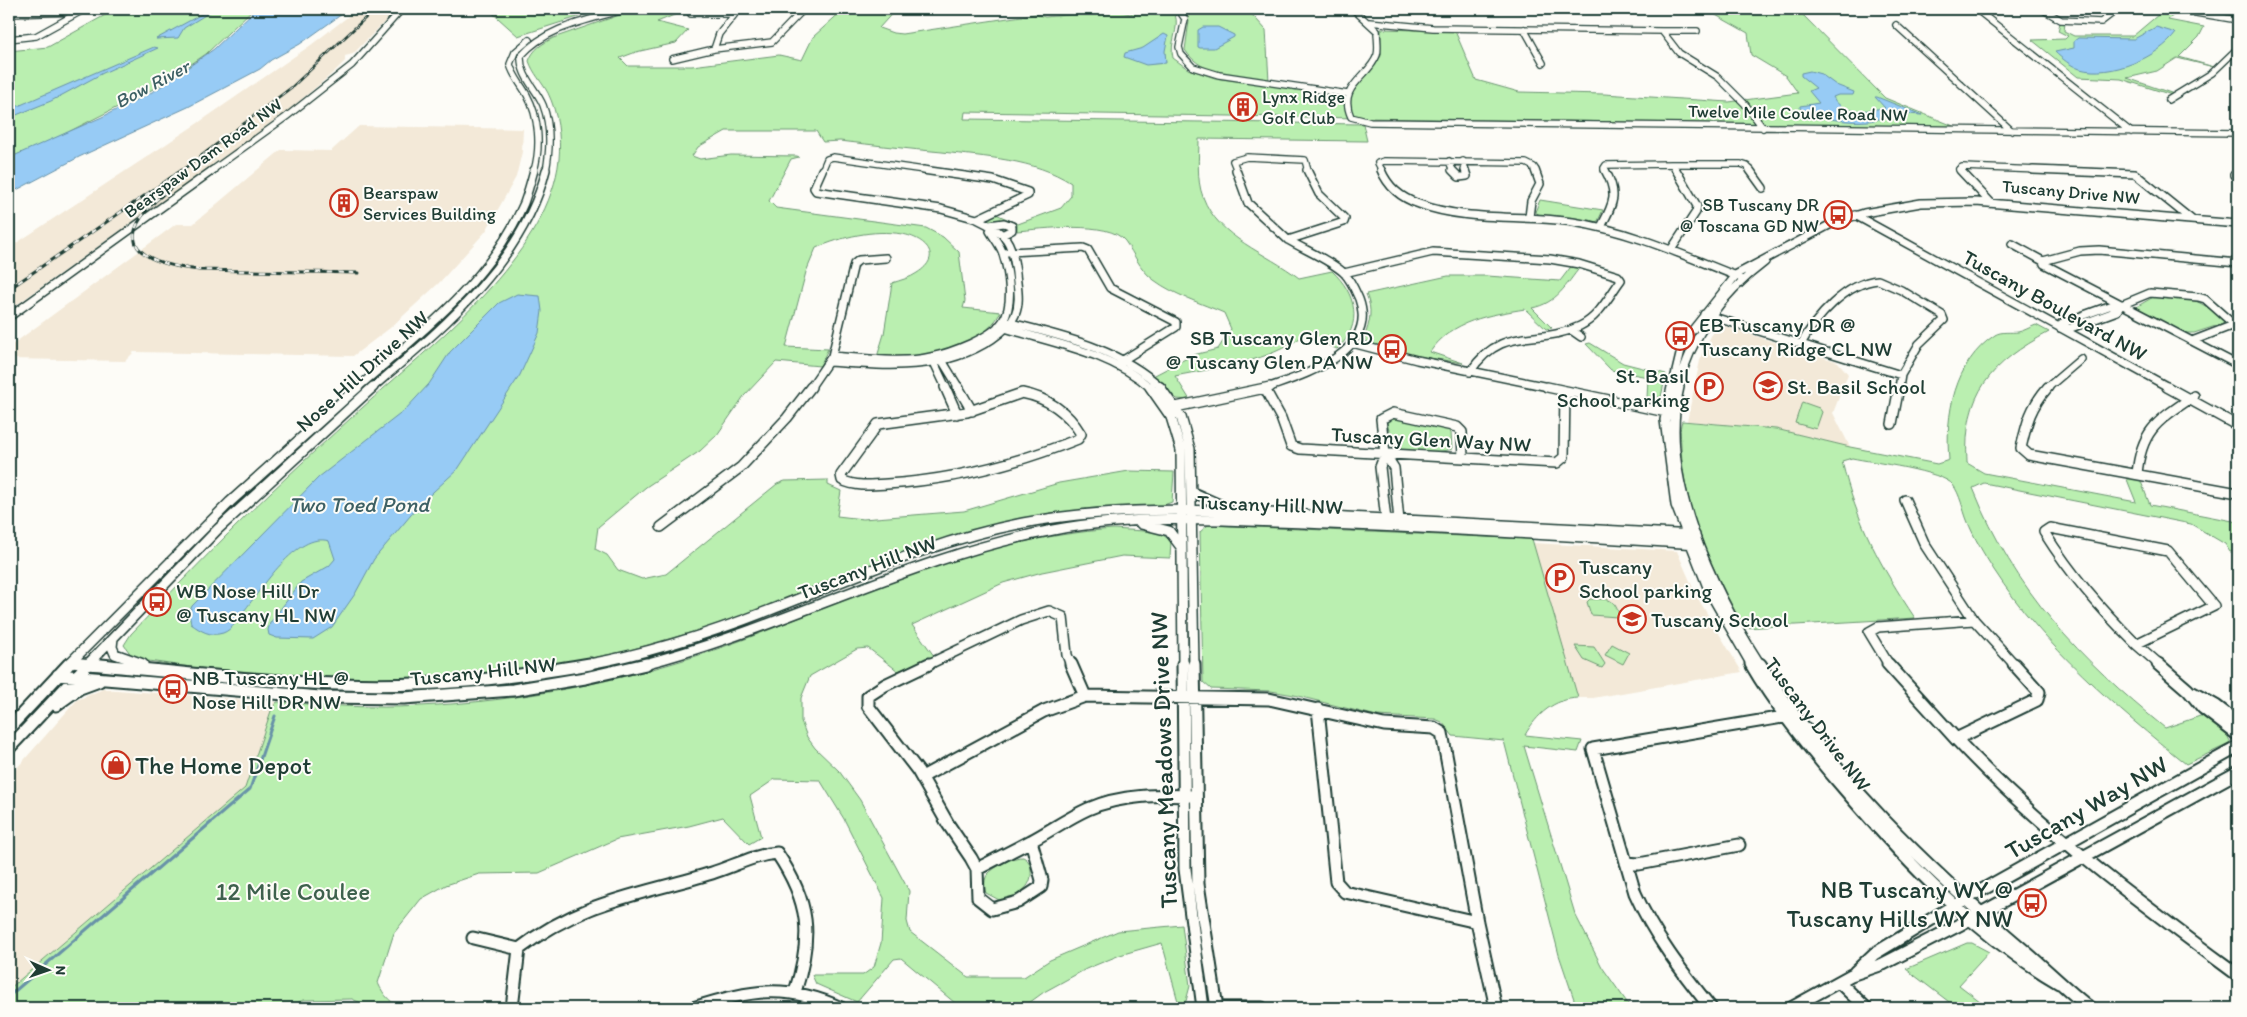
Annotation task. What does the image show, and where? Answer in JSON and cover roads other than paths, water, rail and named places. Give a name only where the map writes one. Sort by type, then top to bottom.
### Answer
[{"type":"street","points":[[9,39],[36,36],[85,9]]},
{"type":"street","name":"Bearspaw Dam Road NW","points":[[9,317],[292,113],[352,65],[402,9]]},
{"type":"street","name":"Nose Hill Drive NW","points":[[9,728],[58,675],[231,501],[431,323],[485,264],[506,234],[522,206],[531,184],[538,154],[536,120],[529,98],[510,67],[512,56],[522,45],[539,35],[614,9]]},
{"type":"street","name":"Nose Hill Drive NW","points":[[9,749],[88,663],[246,502],[430,336],[489,274],[515,239],[532,210],[544,180],[548,156],[549,133],[545,113],[538,96],[522,69],[520,63],[522,56],[531,45],[554,32],[626,9]]},
{"type":"street","points":[[714,49],[717,37],[739,9]]},
{"type":"street","points":[[672,59],[714,49],[772,42],[804,9]]},
{"type":"street","points":[[1178,9],[1185,19],[1179,48],[1181,54],[1192,67],[1219,75],[1348,94],[1377,55],[1377,32],[1369,22],[1353,9]]},
{"type":"street","points":[[1976,9],[2131,132]]},
{"type":"street","points":[[2042,9],[2061,20],[2092,22],[2104,21],[2118,9]]},
{"type":"street","points":[[2172,9],[2238,20]]},
{"type":"street","points":[[9,15],[76,13]]},
{"type":"street","points":[[692,14],[734,14]]},
{"type":"street","points":[[1369,22],[1432,28],[1697,31]]},
{"type":"street","points":[[1896,25],[2012,131]]},
{"type":"street","points":[[1524,29],[1543,63]]},
{"type":"street","points":[[1662,31],[1679,53],[1718,77],[1745,104],[1763,128]]},
{"type":"street","points":[[2168,100],[2212,73],[2238,48]]},
{"type":"street","name":"Twelve Mile Coulee Road NW","points":[[1348,94],[1348,110],[1351,117],[1357,120],[1763,128],[2238,133]]},
{"type":"street","points":[[2118,122],[2138,127],[2229,133]]},
{"type":"street","points":[[830,359],[899,366],[937,359],[984,344],[1009,326],[1020,297],[1013,252],[1004,234],[977,219],[953,211],[816,191],[814,188],[827,159],[833,157],[993,180],[1028,192],[1028,194],[977,219]]},
{"type":"street","points":[[1166,409],[1266,389],[1320,370],[1337,358],[1352,343],[1361,327],[1362,308],[1354,287],[1344,273],[1288,240],[1248,203],[1233,161],[1247,157],[1305,160],[1309,180],[1316,193],[1345,219],[1344,222],[1288,240]]},
{"type":"street","points":[[1529,218],[1531,201],[1540,184],[1534,167],[1526,163],[1463,161],[1384,161],[1378,163],[1384,181],[1391,188],[1418,204],[1460,213],[1529,218],[1601,227],[1671,250],[1739,277]]},
{"type":"street","points":[[1449,161],[1454,174],[1465,177],[1467,174],[1463,161]]},
{"type":"street","points":[[1671,250],[1696,212],[1697,206],[1672,164]]},
{"type":"street","points":[[1601,227],[1614,200],[1615,190],[1604,168],[1606,165],[1741,164],[1747,166],[1763,188]]},
{"type":"street","points":[[1990,203],[1959,169],[1962,167],[2135,174],[2192,220]]},
{"type":"street","points":[[2238,174],[2234,176],[2238,180]]},
{"type":"street","name":"Tuscany Drive NW","points":[[2090,1008],[2059,983],[2034,970],[1858,807],[1730,632],[1708,592],[1691,539],[1668,411],[1683,364],[1705,314],[1739,277],[1794,245],[1861,216],[1902,205],[1950,201],[2238,224]]},
{"type":"street","name":"Tuscany Boulevard NW","points":[[1861,216],[2192,397],[2238,420]]},
{"type":"street","points":[[990,227],[998,223],[1010,224],[1012,230],[1004,234]]},
{"type":"street","points":[[937,359],[978,340],[1000,324],[1010,297],[1003,253],[990,227]]},
{"type":"street","points":[[2012,244],[2043,261],[2044,264],[2238,365]]},
{"type":"street","points":[[1000,324],[1121,361],[1176,328],[1176,322],[1118,294],[1110,288],[1088,250],[1083,248],[1003,253]]},
{"type":"street","points":[[2043,261],[2080,251],[2099,250],[2238,263]]},
{"type":"street","points":[[1344,273],[1433,252],[1550,259],[1579,264],[1618,276],[1621,280],[1590,320],[1571,330],[1513,339],[1495,345],[1483,352],[1470,372]]},
{"type":"street","points":[[661,527],[747,461],[787,418],[830,359],[854,264],[859,260],[886,258]]},
{"type":"street","points":[[1801,345],[1805,335],[1830,307],[1863,282],[1880,280],[1937,312],[1944,320],[1919,344],[1901,375],[1892,424]]},
{"type":"street","points":[[2061,325],[2109,306],[2121,305],[2150,292],[2198,297],[2205,299],[2231,322],[2231,326],[2192,341]]},
{"type":"street","points":[[2061,325],[2071,328],[2117,311],[2121,305]]},
{"type":"street","points":[[1705,314],[1901,375]]},
{"type":"street","name":"Tuscany Boulevard NW","points":[[2071,328],[2192,397],[2238,426]]},
{"type":"street","points":[[1571,330],[1581,337]]},
{"type":"street","points":[[1352,343],[1470,372],[1668,411]]},
{"type":"street","points":[[937,359],[972,411]]},
{"type":"street","points":[[937,359],[957,414]]},
{"type":"street","points":[[2081,359],[2061,373],[2041,393],[2027,419],[2021,448],[2029,455],[2238,493]]},
{"type":"street","name":"Tuscany Meadows Drive NW","points":[[1121,361],[1160,384],[1177,407],[1189,440],[1192,515],[1188,696],[1183,796],[1185,868],[1202,1008]]},
{"type":"street","name":"Tuscany Meadows Drive NW","points":[[1121,361],[1151,387],[1166,409],[1179,438],[1181,450],[1181,548],[1198,884],[1217,1008]]},
{"type":"street","name":"Tuscany Glen Way NW","points":[[1266,389],[1281,418],[1291,446],[1300,449],[1557,464],[1564,457],[1565,390]]},
{"type":"street","points":[[1022,393],[1033,395],[1053,403],[1067,414],[1081,434],[1078,439],[1056,448],[971,474],[900,483],[849,484],[842,480],[841,475],[878,424],[972,411],[1006,401],[1022,393]]},
{"type":"street","points":[[2137,474],[2138,455],[2145,436],[2166,414],[2192,397]]},
{"type":"street","points":[[1393,523],[1394,468],[1385,454],[1381,419],[1393,413],[1457,427],[1462,432],[1463,458]]},
{"type":"street","points":[[1385,454],[1380,467],[1393,523]]},
{"type":"street","points":[[1192,492],[1203,499],[1236,511]]},
{"type":"street","points":[[1905,500],[1925,545],[1974,620],[2039,692],[2037,700],[1955,739]]},
{"type":"street","name":"Tuscany Hill NW","points":[[71,662],[301,681],[396,684],[462,682],[549,672],[627,655],[704,633],[913,554],[993,530],[1064,516],[1141,510],[1181,510],[1192,515],[1393,523],[1691,539]]},
{"type":"street","name":"Tuscany Hill NW","points":[[58,675],[366,699],[468,695],[544,686],[634,667],[733,638],[954,553],[1053,530],[1126,520],[1181,520],[1192,515],[1236,511],[1393,523]]},
{"type":"street","points":[[1126,520],[1169,531],[1181,548]]},
{"type":"street","points":[[2136,644],[2214,606],[2168,551],[2050,528],[2044,532],[2069,571],[2097,605],[2136,644],[2188,690],[2203,708],[2238,735]]},
{"type":"street","points":[[1031,842],[1042,880],[1041,887],[1033,895],[1005,907],[992,909],[978,898],[977,869],[948,824],[922,777],[868,706],[868,696],[885,685],[1021,620],[1049,611],[1063,617],[1067,655],[1086,696]]},
{"type":"street","points":[[1974,620],[1878,627],[1869,632],[1887,661],[1955,739],[2066,845],[2238,975]]},
{"type":"street","points":[[112,638],[112,647],[115,654],[163,669]]},
{"type":"street","points":[[9,749],[65,698],[88,684],[104,679]]},
{"type":"street","points":[[2188,690],[2216,706],[2238,723]]},
{"type":"street","points":[[922,777],[1044,711],[1086,696],[1131,694],[1268,699],[1384,725],[1434,728],[1442,732],[1477,922],[1496,1008]]},
{"type":"street","points":[[1318,709],[1336,882],[1345,892],[1477,922]]},
{"type":"street","points":[[1711,1008],[1672,960],[1650,926],[1635,893],[1593,749],[1790,716]]},
{"type":"street","name":"Tuscany Way NW","points":[[1851,975],[1874,954],[1960,903],[2238,747]]},
{"type":"street","name":"Tuscany Way NW","points":[[1792,1008],[1851,975],[1883,964],[1975,916],[2238,772]]},
{"type":"street","points":[[977,869],[1031,842],[1089,809],[1117,800],[1145,796],[1195,796]]},
{"type":"street","points":[[1626,863],[1639,864],[1739,846]]},
{"type":"street","points":[[512,1008],[519,948],[550,925],[601,903],[714,872],[763,853],[777,853],[789,870],[803,900],[809,933],[804,967],[795,992]]},
{"type":"street","points":[[473,938],[519,948]]},
{"type":"street","points":[[1839,982],[1866,1008]]},
{"type":"street","points":[[693,1008],[732,995],[770,991],[795,992],[820,998],[841,1008]]},
{"type":"street","points":[[1202,1008],[1262,1008]]},
{"type":"water","points":[[211,9],[215,9],[184,28],[178,38],[156,39]]},
{"type":"water","points":[[256,9],[349,9],[300,44],[271,60],[260,69],[188,107],[79,157],[9,194],[9,158],[102,117],[156,90],[214,49]]},
{"type":"water","points":[[1203,27],[1218,27],[1234,35],[1234,37],[1214,48],[1200,48],[1198,47],[1198,30]]},
{"type":"water","points":[[2156,27],[2176,33],[2158,50],[2119,68],[2105,71],[2080,69],[2066,62],[2055,52],[2074,48],[2074,41],[2078,38],[2134,39]]},
{"type":"water","points":[[1164,34],[1168,36],[1165,51],[1166,63],[1146,65],[1124,57],[1125,53],[1143,48]]},
{"type":"water","points":[[154,47],[158,48],[103,73],[51,101],[9,118],[9,110]]},
{"type":"water","points":[[1810,71],[1821,74],[1836,85],[1854,92],[1853,95],[1833,97],[1844,108],[1858,111],[1885,108],[1875,97],[1877,97],[1922,115],[1890,113],[1883,118],[1873,120],[1846,121],[1808,113],[1800,108],[1800,106],[1819,103],[1809,91],[1816,88],[1801,76],[1801,73]]},
{"type":"water","name":"Two Toed Pond","points":[[517,294],[540,296],[542,311],[539,333],[520,375],[458,469],[421,503],[374,559],[355,594],[332,627],[313,639],[277,638],[269,635],[268,630],[270,623],[301,582],[329,566],[335,559],[329,541],[317,540],[293,553],[281,564],[235,624],[223,633],[210,634],[191,624],[189,613],[192,606],[319,477],[404,411],[429,384],[450,352],[499,303]]},
{"type":"waterway","points":[[9,996],[250,789],[275,716]]},
{"type":"railway","points":[[181,171],[292,87],[375,9]]},
{"type":"railway","points":[[9,289],[182,170]]},
{"type":"railway","points":[[176,184],[150,206],[137,225],[134,237],[138,247],[146,255],[158,261],[199,270],[359,273]]},
{"type":"place","name":"Lynx Ridge Golf Club","points":[[1243,107]]},
{"type":"place","name":"Bearspaw Services Building","points":[[344,203]]},
{"type":"place","name":"SB Tuscany DR @ Toscana GD NW","points":[[1838,215]]},
{"type":"place","name":"EB Tuscany DR @ Tuscany Ridge CL NW","points":[[1680,336]]},
{"type":"place","name":"SB Tuscany Glen RD @ Tuscany Glen PA NW","points":[[1392,349]]},
{"type":"place","name":"St. Basil School","points":[[1768,386]]},
{"type":"place","name":"St. Basil School parking","points":[[1709,387]]},
{"type":"place","name":"Tuscany School parking","points":[[1560,578]]},
{"type":"place","name":"WB Nose Hill Dr @ Tuscany HL NW","points":[[157,602]]},
{"type":"place","name":"Tuscany School","points":[[1632,619]]},
{"type":"place","name":"NB Tuscany HL @ Nose Hill DR NW","points":[[173,689]]},
{"type":"place","name":"The Home Depot","points":[[116,765]]},
{"type":"place","name":"NB Tuscany WY @ Tuscany Hills WY NW","points":[[2032,903]]},
{"type":"water label","name":"Bow River","points":[[152,84]]},
{"type":"park label","name":"12 Mile Coulee","points":[[293,891]]}]
